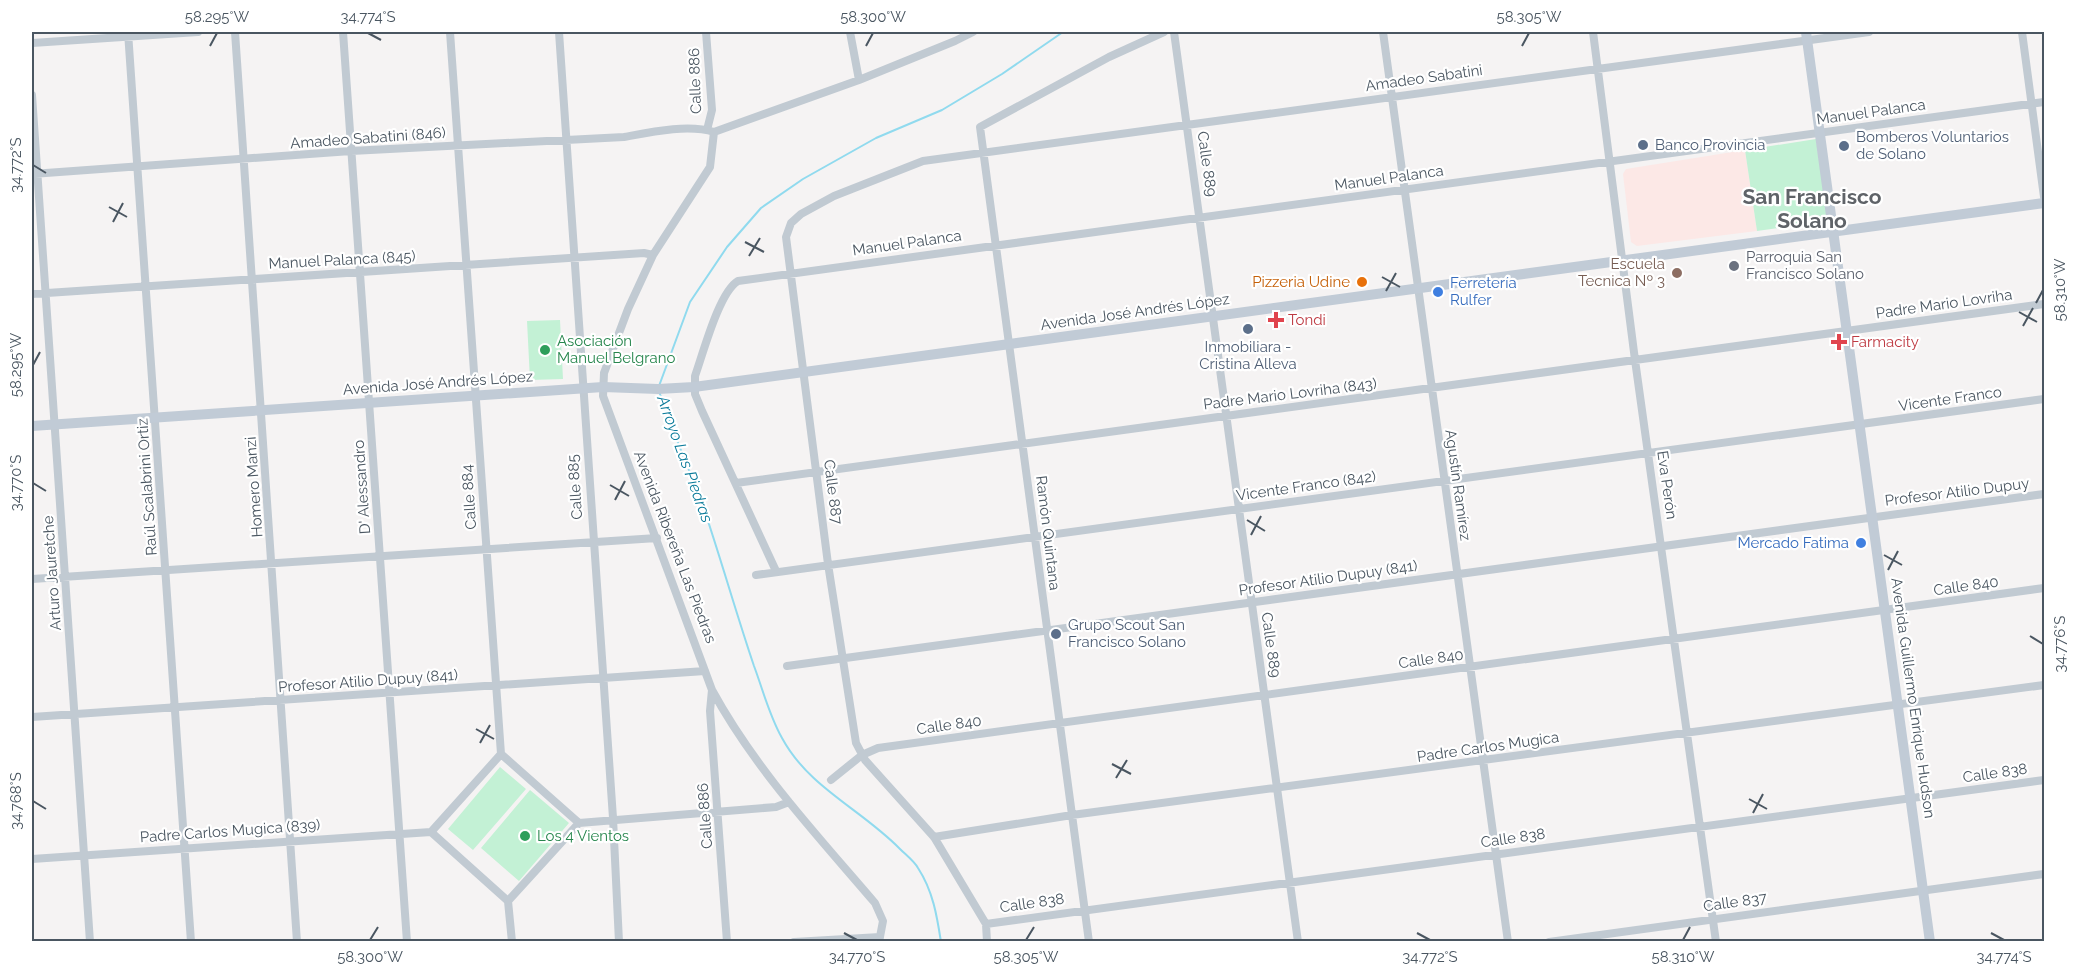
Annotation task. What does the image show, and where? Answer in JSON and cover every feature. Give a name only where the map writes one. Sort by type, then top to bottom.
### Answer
[{"type":"main road","name":"Avenida Guillermo Enrique Hudson","points":[[1807,36],[1887,610],[1930,942]]},
{"type":"main road","name":"Avenida José Andrés López","points":[[32,426],[581,389],[694,387],[2044,204]]},
{"type":"street","points":[[32,44],[128,34],[198,32]]},
{"type":"street","name":"Homero Manzi","points":[[235,32],[273,561],[297,942]]},
{"type":"street","name":"D' Alessandro","points":[[343,32],[407,942]]},
{"type":"street","name":"Calle 884","points":[[450,32],[501,754]]},
{"type":"street","name":"Calle 885","points":[[559,32],[581,389],[613,818],[619,942]]},
{"type":"street","name":"Calle 886","points":[[706,32],[712,110],[710,131]]},
{"type":"street","points":[[850,32],[859,80]]},
{"type":"street","points":[[710,131],[859,80],[973,32]]},
{"type":"street","name":"Ramón Quintana","points":[[1089,942],[980,127],[1109,57],[1164,32]]},
{"type":"street","name":"Calle 889","points":[[1174,32],[1298,942]]},
{"type":"street","name":"Agustín Ramírez","points":[[1383,32],[1508,942]]},
{"type":"street","name":"Eva Perón","points":[[1593,32],[1635,360],[1716,942]]},
{"type":"street","name":"Amadeo Sabatini","points":[[983,153],[1598,68],[1807,36],[1869,32]]},
{"type":"street","points":[[2022,32],[2044,197]]},
{"type":"street","name":"Raúl Scalabrini Ortiz","points":[[128,34],[191,942]]},
{"type":"street","name":"Arturo Jauretche","points":[[32,95],[34,174],[55,424],[90,942]]},
{"type":"street","name":"Manuel Palanca","points":[[694,387],[695,376],[723,301],[730,287],[738,281],[994,244],[2044,102]]},
{"type":"street","name":"Amadeo Sabatini (846)","points":[[34,174],[244,161],[351,151],[458,147],[565,138],[624,137],[647,133],[710,131]]},
{"type":"street","name":"Avenida Ribereña Las Piedras","points":[[710,131],[712,160],[707,173],[653,255],[604,373],[608,388],[607,406],[712,690],[733,728],[789,802],[875,903],[883,921],[880,939]]},
{"type":"street","name":"Calle 887","points":[[862,755],[855,738],[828,564],[790,273],[787,231],[801,214],[834,196],[891,172],[923,161],[983,153]]},
{"type":"street","name":"Manuel Palanca (845)","points":[[32,294],[573,258],[653,255]]},
{"type":"street","name":"Padre Mario Lovriha","points":[[1847,331],[2044,304]]},
{"type":"street","name":"Padre Mario Lovriha (843)","points":[[736,483],[1431,390],[1847,331]]},
{"type":"street","points":[[694,387],[702,411],[776,571]]},
{"type":"street","name":"Vicente Franco","points":[[1860,426],[2044,399]]},
{"type":"street","name":"Vicente Franco (842)","points":[[756,575],[1860,426]]},
{"type":"street","name":"Profesor Atilio Dupuy","points":[[1873,516],[2044,494]]},
{"type":"street","name":"Profesor Atilio Dupuy (841)","points":[[787,666],[1662,547],[1873,516]]},
{"type":"street","points":[[32,579],[592,540],[657,538]]},
{"type":"street","name":"Calle 840","points":[[831,780],[862,755],[878,748],[2044,588]]},
{"type":"street","name":"Profesor Atilio Dupuy (841)","points":[[32,717],[602,680],[705,671]]},
{"type":"street","name":"Padre Carlos Mugica","points":[[934,837],[1072,815],[2044,685]]},
{"type":"street","name":"Calle 886","points":[[712,690],[710,711],[727,942]]},
{"type":"street","points":[[512,942],[508,901],[431,832],[501,754],[579,823]]},
{"type":"street","points":[[862,755],[934,837],[986,924],[987,942]]},
{"type":"street","name":"Calle 838","points":[[986,924],[2044,780]]},
{"type":"street","points":[[508,901],[579,823],[613,818],[776,807],[789,802]]},
{"type":"street","name":"Padre Carlos Mugica (839)","points":[[32,859],[431,832]]},
{"type":"street","name":"Calle 837","points":[[1549,942],[2044,874]]},
{"type":"street","points":[[794,942],[880,939]]},
{"type":"shaded area","points":[[1745,150],[1757,231],[1637,246],[1631,242],[1623,174],[1626,169]]},
{"type":"green space","points":[[1816,139],[1828,221],[1757,231],[1745,150]]},
{"type":"green space","name":"Asociación Manuel Belgrano","points":[[560,320],[563,379],[530,380],[527,321]]},
{"type":"green space","points":[[500,767],[526,789],[473,850],[448,829]]},
{"type":"green space","name":"Los 4 Vientos","points":[[530,790],[569,823],[519,881],[481,848]]},
{"type":"waterway","name":"Arroyo Las Piedras","points":[[659,386],[690,302],[727,247],[761,208],[803,179],[876,138],[942,110],[1002,74],[1063,32]]},
{"type":"waterway","name":"Arroyo Las Piedras","points":[[659,391],[703,506],[754,666],[777,729],[806,771],[885,835],[916,865],[931,895],[941,942]]},
{"type":"place","name":"Banco Provincia","points":[[1643,145]]},
{"type":"place","name":"Bomberos Voluntarios de Solano","points":[[1844,146]]},
{"type":"place","name":"Parroquia San Francisco Solano","points":[[1734,266]]},
{"type":"place","name":"Escuela Tecnica Nº 3","points":[[1677,273]]},
{"type":"place","name":"Pizzeria Udine","points":[[1362,282]]},
{"type":"place","name":"Ferretería Rulfer","points":[[1438,292]]},
{"type":"place","name":"Tondi","points":[[1276,320]]},
{"type":"place","name":"Inmobiliara - Cristina Alleva","points":[[1248,329]]},
{"type":"place","name":"Farmacity","points":[[1839,342]]},
{"type":"place","name":"Asociación Manuel Belgrano","points":[[545,350]]},
{"type":"place","name":"Mercado Fatima","points":[[1861,543]]},
{"type":"place","name":"Grupo Scout San Francisco Solano","points":[[1056,634]]},
{"type":"place","name":"Los 4 Vientos","points":[[525,836]]},
{"type":"district","name":"San Francisco Solano","points":[[1812,208]]}]
